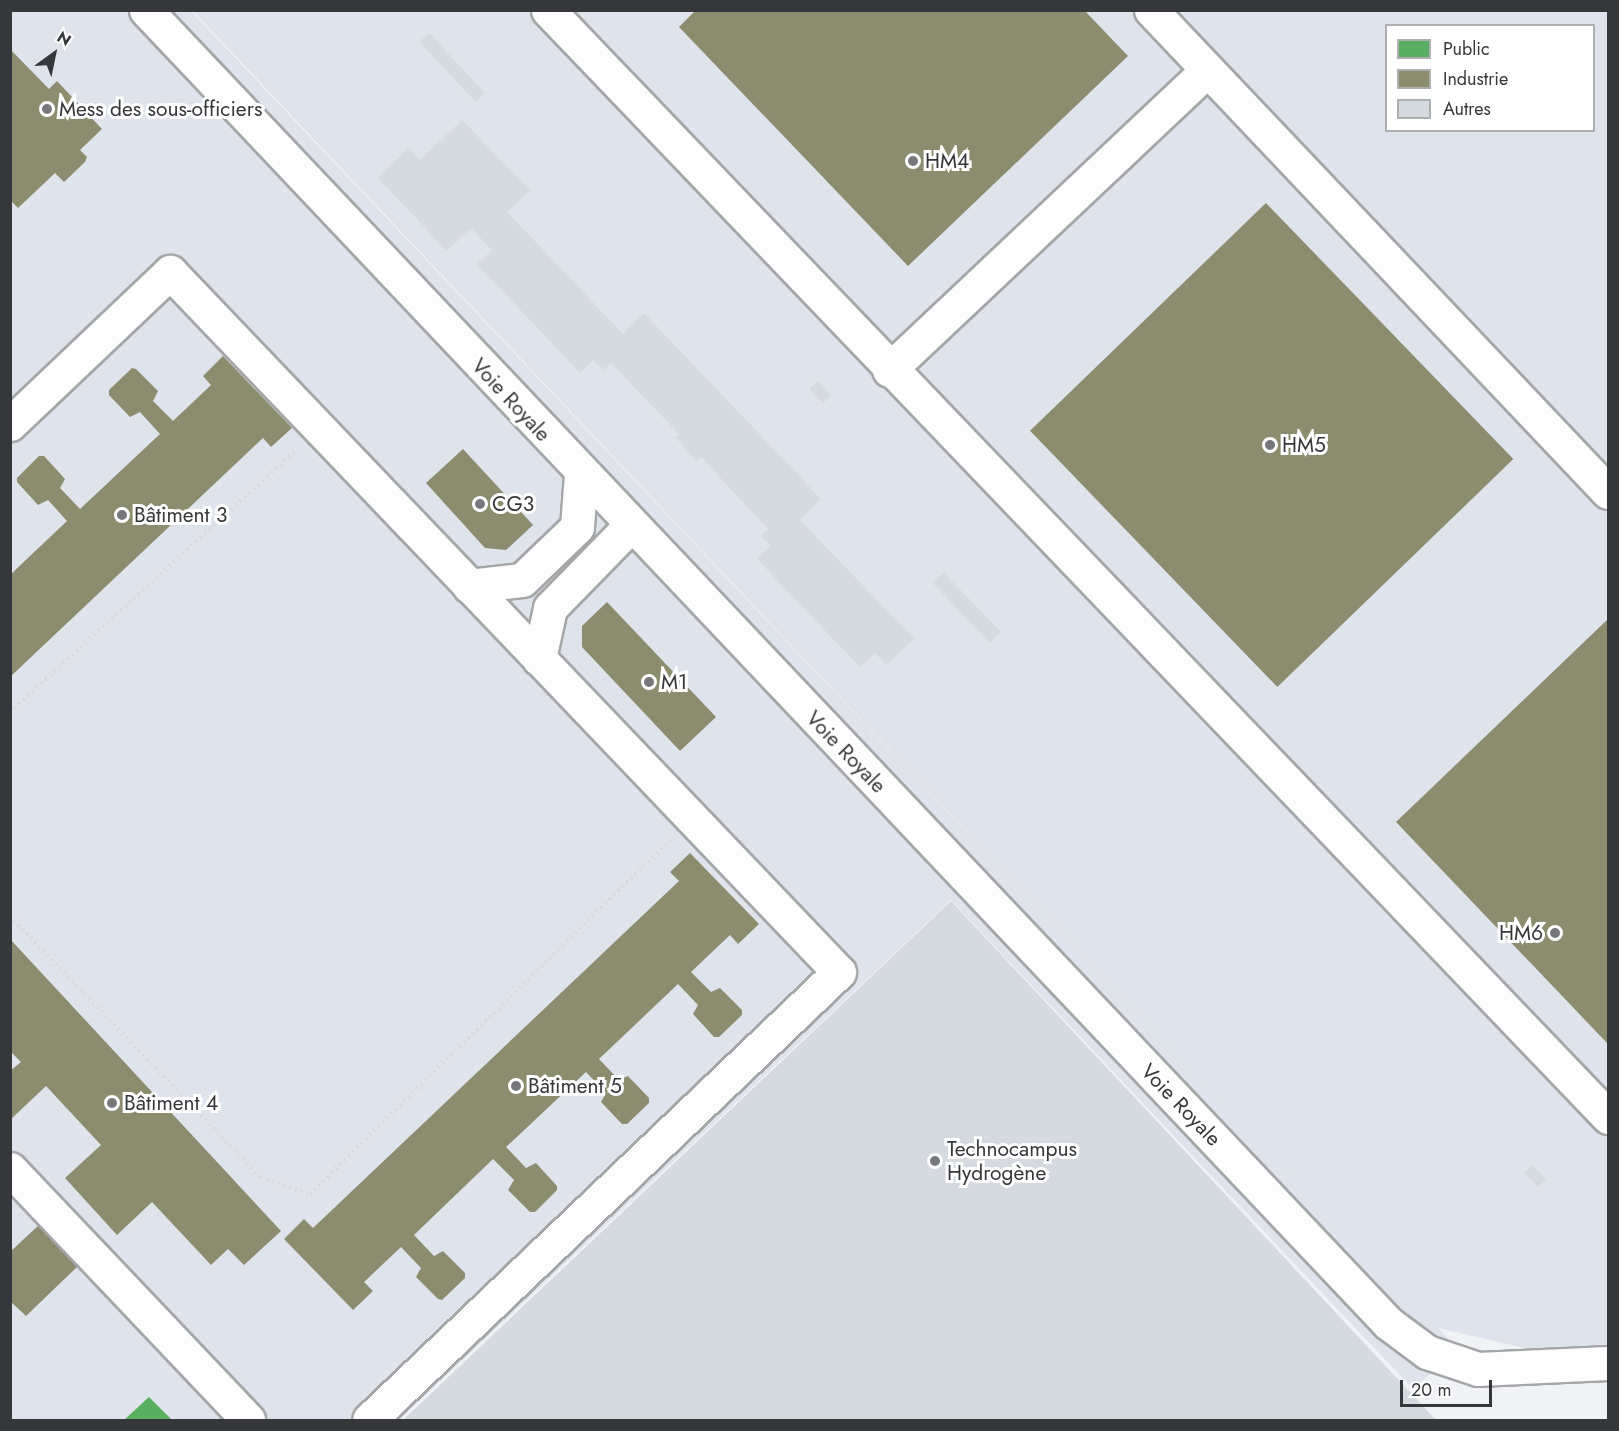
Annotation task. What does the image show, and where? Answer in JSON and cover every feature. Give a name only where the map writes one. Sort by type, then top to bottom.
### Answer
[{"type":"lane","name":"Voie Royale","points":[[146,10],[630,526],[1388,1323],[1427,1352],[1478,1368],[1608,1363]]},
{"type":"lane","points":[[548,10],[889,370],[1608,1117]]},
{"type":"lane","points":[[1150,10],[1608,492]]},
{"type":"lane","points":[[889,370],[1208,70]]},
{"type":"lane","points":[[10,424],[170,272],[839,972],[369,1420]]},
{"type":"lane","points":[[469,586],[522,580],[577,527],[581,474]]},
{"type":"lane","points":[[539,659],[550,608],[630,526]]},
{"type":"lane","points":[[10,1169],[248,1420]]},
{"type":"path","points":[[10,712],[319,428]]},
{"type":"path","points":[[10,916],[261,1178],[310,1194],[692,819]]},
{"type":"shaded area","points":[[10,11],[191,11],[1340,1227],[193,11],[1608,11],[1608,1367],[1438,1328],[1459,1350],[1413,1389],[951,900],[399,1420],[11,1420]]},
{"type":"building: Public","points":[[149,1397],[172,1420],[124,1420]]},
{"type":"building: Industrie","name":"HM4","points":[[696,10],[1084,10],[1128,56],[908,266],[679,27]]},
{"type":"building: Industrie","name":"Mess des sous-officiers","points":[[10,49],[49,89],[57,81],[102,129],[80,150],[87,157],[85,162],[64,182],[55,173],[18,208],[10,200]]},
{"type":"building: Industrie","name":"HM5","points":[[1266,203],[1513,459],[1277,687],[1030,431]]},
{"type":"building: Industrie","name":"Bâtiment 3","points":[[223,356],[292,428],[271,447],[263,438],[10,677],[10,575],[67,521],[48,500],[38,505],[17,482],[17,478],[39,456],[44,456],[65,479],[60,488],[80,509],[160,434],[140,412],[130,417],[109,395],[109,390],[132,368],[136,369],[158,391],[153,401],[173,421],[211,385],[203,376]]},
{"type":"building: Industrie","name":"CG3","points":[[463,449],[533,525],[506,550],[485,548],[426,483]]},
{"type":"building: Industrie","name":"M1","points":[[607,602],[716,717],[680,751],[582,647],[582,626]]},
{"type":"building: Industrie","name":"HM6","points":[[1608,619],[1608,1044],[1396,822]]},
{"type":"building: Industrie","name":"Bâtiment 5","points":[[690,853],[759,924],[738,944],[730,935],[691,972],[711,992],[720,988],[742,1010],[742,1015],[719,1037],[714,1037],[693,1014],[698,1005],[678,984],[599,1059],[619,1080],[628,1076],[649,1098],[649,1103],[627,1124],[622,1124],[601,1102],[606,1093],[586,1072],[506,1147],[526,1168],[536,1163],[557,1186],[557,1190],[535,1212],[530,1212],[508,1190],[514,1180],[493,1159],[414,1235],[434,1256],[443,1251],[465,1273],[465,1278],[442,1300],[438,1299],[416,1277],[421,1268],[401,1247],[364,1282],[373,1291],[353,1310],[284,1239],[304,1219],[313,1228],[679,881],[670,872]]},
{"type":"building: Industrie","name":"Bâtiment 4","points":[[10,939],[281,1231],[244,1265],[228,1249],[211,1265],[152,1202],[117,1235],[65,1178],[101,1145],[46,1086],[10,1120],[10,1071],[21,1062],[10,1051]]},
{"type":"building: Industrie","points":[[39,1225],[78,1266],[26,1316],[10,1301],[10,1252]]},
{"type":"building: Autres","points":[[429,33],[485,93],[475,102],[419,42]]},
{"type":"building: Autres","points":[[462,120],[530,191],[507,212],[623,334],[644,313],[821,499],[800,520],[914,639],[886,665],[875,653],[860,667],[757,559],[771,546],[761,536],[768,529],[701,457],[697,461],[675,437],[679,434],[611,363],[603,370],[593,360],[580,373],[477,264],[492,250],[471,228],[447,251],[378,178],[409,148],[420,160]]},
{"type":"building: Autres","points":[[817,381],[831,395],[823,403],[809,389]]},
{"type":"building: Autres","points":[[944,573],[1001,632],[990,642],[933,583]]},
{"type":"building: Autres","name":"Technocampus Hydrogène","points":[[951,901],[1436,1420],[403,1420]]},
{"type":"building: Autres","points":[[1532,1165],[1546,1179],[1538,1187],[1524,1173]]},
{"type":"place","name":"Mess des sous-officiers","points":[[47,109]]},
{"type":"place","name":"HM4","points":[[913,161]]},
{"type":"place","name":"HM5","points":[[1270,445]]},
{"type":"place","name":"CG3","points":[[480,504]]},
{"type":"place","name":"Bâtiment 3","points":[[122,515]]},
{"type":"place","name":"M1","points":[[649,682]]},
{"type":"place","name":"HM6","points":[[1555,933]]},
{"type":"place","name":"Bâtiment 5","points":[[516,1086]]},
{"type":"place","name":"Bâtiment 4","points":[[112,1103]]},
{"type":"place","name":"Technocampus Hydrogène","points":[[935,1161]]}]
